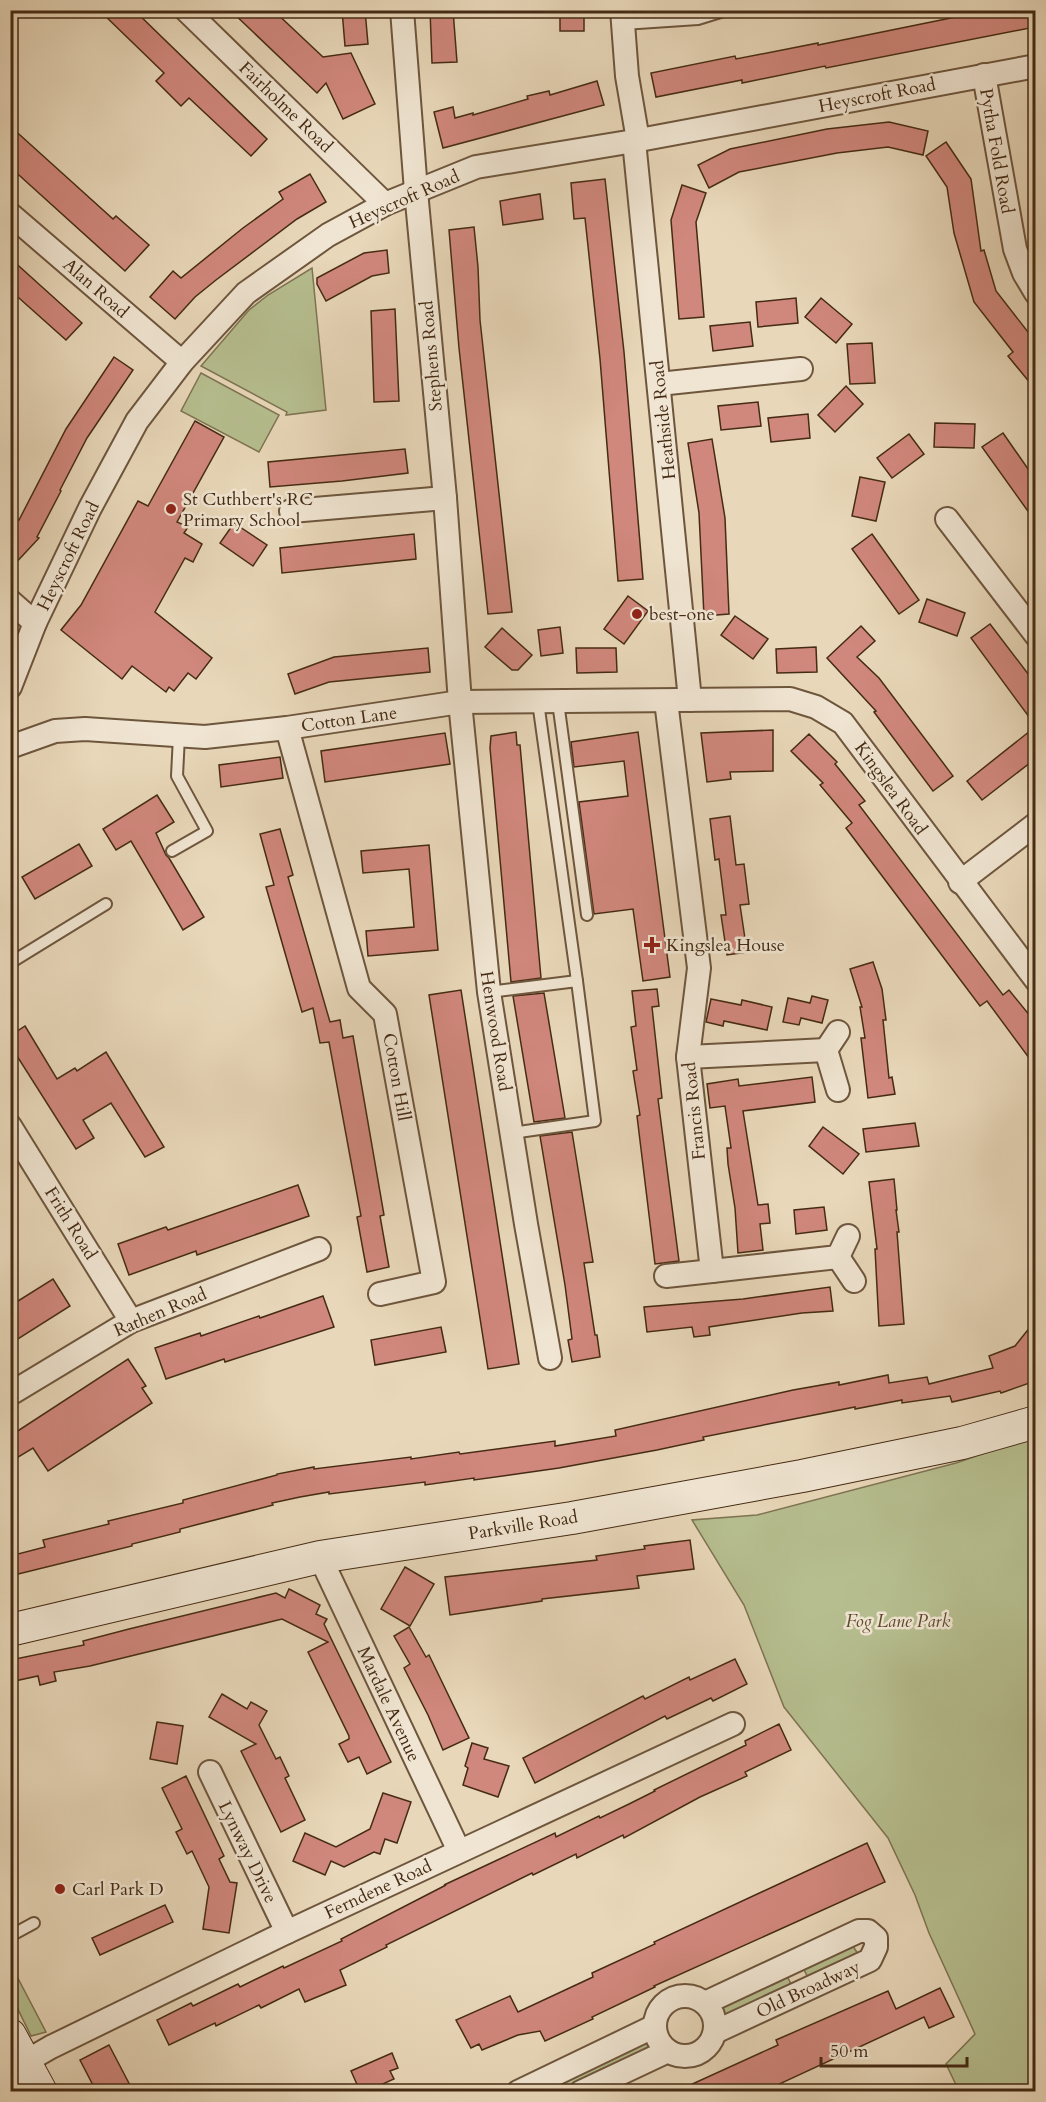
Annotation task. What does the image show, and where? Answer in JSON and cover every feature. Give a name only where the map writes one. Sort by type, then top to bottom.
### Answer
[{"type":"street","name":"Fairholme Road","points":[[186,10],[386,204]]},
{"type":"street","name":"Stephens Road","points":[[402,10],[416,191],[445,498],[460,702]]},
{"type":"street","name":"Heathside Road","points":[[622,17],[690,699]]},
{"type":"street","name":"Heyscroft Road","points":[[10,687],[35,623],[90,508],[137,421],[182,362],[246,293],[328,235],[386,204],[476,167],[636,140],[1035,66]]},
{"type":"street","name":"Pytha Fold Road","points":[[984,75],[1015,249],[1035,293]]},
{"type":"street","name":"Alan Road","points":[[10,214],[182,362]]},
{"type":"street","points":[[659,384],[801,369]]},
{"type":"street","points":[[291,511],[445,498]]},
{"type":"street","points":[[947,519],[1035,635]]},
{"type":"street","points":[[10,601],[35,623]]},
{"type":"street","name":"Cotton Lane","points":[[10,747],[55,731],[85,729],[205,737],[287,728],[460,702],[690,699]]},
{"type":"street","name":"Kingslea Road","points":[[690,699],[790,699],[816,707],[843,723],[1035,980]]},
{"type":"street","name":"Francis Road","points":[[666,701],[699,968],[688,1057],[712,1271]]},
{"type":"street","name":"Henwood Road","points":[[460,702],[489,992],[550,1358]]},
{"type":"street","name":"Cotton Hill","points":[[287,728],[359,988],[386,1014],[434,1282],[380,1294]]},
{"type":"street","points":[[960,882],[1035,824]]},
{"type":"street","points":[[688,1057],[832,1041],[838,1090]]},
{"type":"street","name":"Frith Road","points":[[10,1126],[131,1321]]},
{"type":"street","points":[[838,1257],[848,1236]]},
{"type":"street","name":"Rathen Road","points":[[10,1394],[131,1321],[319,1249]]},
{"type":"street","points":[[666,1276],[838,1257]]},
{"type":"street","points":[[838,1257],[854,1281]]},
{"type":"street","name":"Parkville Road","points":[[10,1630],[320,1557],[572,1518],[802,1476],[962,1443],[1035,1422]]},
{"type":"street","name":"Mardale Avenue","points":[[320,1557],[459,1851]]},
{"type":"street","name":"Ferndene Road","points":[[18,2048],[51,2047],[287,1932],[733,1724]]},
{"type":"street","name":"Lynway Drive","points":[[210,1772],[287,1932]]},
{"type":"street","name":"Old Broadway","points":[[668,2051],[687,2057],[696,2055],[711,2042],[715,2032],[870,1960],[876,1947],[876,1938],[868,1931],[859,1931],[705,2003]]},
{"type":"street","points":[[581,2091],[668,2051],[657,2037],[655,2026],[659,2012],[671,2000],[688,1996],[705,2003],[714,2016],[715,2032]]},
{"type":"street","points":[[518,2091],[655,2026]]},
{"type":"street","points":[[18,2048],[41,2091]]},
{"type":"lane","points":[[622,17],[698,19],[727,10]]},
{"type":"lane","points":[[548,702],[587,915]]},
{"type":"lane","points":[[512,1133],[595,1121],[577,981],[548,702]]},
{"type":"lane","points":[[172,851],[207,831],[177,776],[179,736]]},
{"type":"lane","points":[[10,963],[106,904]]},
{"type":"lane","points":[[489,992],[577,981]]},
{"type":"lane","points":[[10,1936],[34,1923]]},
{"type":"green space","points":[[312,268],[326,410],[286,415],[287,412],[201,366],[249,310],[268,295]]},
{"type":"green space","points":[[201,373],[279,415],[259,452],[181,411]]},
{"type":"green space","name":"Fog Lane Park","points":[[1035,1436],[1035,2091],[959,2091],[946,2064],[975,2034],[929,1933],[915,1895],[888,1838],[784,1707],[744,1605],[692,1520],[757,1515],[956,1463]]},
{"type":"green space","points":[[851,1943],[858,1954],[808,1978],[802,1965]]},
{"type":"green space","points":[[10,1965],[46,2032],[31,2036],[11,1995]]},
{"type":"green space","points":[[786,1974],[792,1986],[720,2021],[716,2007]]},
{"type":"green space","points":[[649,2038],[657,2051],[570,2091],[537,2092]]},
{"type":"building","points":[[99,10],[134,10],[267,139],[251,156],[189,98],[181,106],[156,81],[164,73]]},
{"type":"building","points":[[230,10],[273,10],[323,57],[351,53],[375,104],[343,119],[326,83],[317,93]]},
{"type":"building","points":[[342,10],[365,10],[368,44],[345,46]]},
{"type":"building","points":[[430,10],[453,10],[457,62],[432,63]]},
{"type":"building","points":[[560,10],[584,10],[584,31],[560,31]]},
{"type":"building","points":[[990,10],[1035,10],[1035,27],[826,68],[825,66],[742,83],[742,80],[656,97],[651,73],[735,56],[736,59],[818,43],[818,45]]},
{"type":"building","points":[[597,81],[604,105],[443,148],[434,112],[453,107],[455,118],[473,113],[473,115],[528,99],[527,96],[549,91],[550,95]]},
{"type":"building","points":[[889,122],[928,131],[923,155],[888,147],[837,153],[739,172],[709,188],[698,165],[730,149],[827,129]]},
{"type":"building","points":[[10,126],[113,219],[116,216],[149,245],[125,271],[10,167]]},
{"type":"building","points":[[946,142],[971,179],[981,251],[984,250],[996,291],[1035,341],[1035,389],[1008,356],[1013,352],[974,302],[954,233],[947,187],[926,156]]},
{"type":"building","points":[[310,174],[326,202],[297,219],[216,280],[195,297],[175,319],[150,297],[173,271],[181,278],[283,199],[279,192]]},
{"type":"building","points":[[605,179],[624,352],[643,579],[618,581],[600,359],[585,218],[574,219],[571,183]]},
{"type":"building","points":[[682,185],[706,193],[696,222],[704,317],[679,319],[671,220]]},
{"type":"building","points":[[540,194],[543,219],[503,225],[500,201]]},
{"type":"building","points":[[474,227],[480,320],[512,612],[488,614],[459,348],[449,230]]},
{"type":"building","points":[[387,250],[389,273],[372,276],[326,301],[317,284],[317,278],[364,253]]},
{"type":"building","points":[[10,258],[82,323],[66,340],[10,290]]},
{"type":"building","points":[[796,298],[798,323],[758,327],[756,302]]},
{"type":"building","points":[[821,298],[852,324],[836,343],[805,317]]},
{"type":"building","points":[[395,309],[399,401],[374,402],[371,311]]},
{"type":"building","points":[[750,322],[753,346],[713,351],[710,326]]},
{"type":"building","points":[[872,343],[875,383],[850,384],[847,344]]},
{"type":"building","points":[[114,357],[133,370],[87,438],[37,537],[39,538],[10,569],[10,512],[19,520],[66,429]]},
{"type":"building","points":[[846,386],[863,404],[835,432],[818,415]]},
{"type":"building","points":[[758,402],[761,426],[721,430],[718,406]]},
{"type":"building","points":[[808,414],[810,438],[771,442],[768,418]]},
{"type":"building","points":[[195,421],[224,437],[177,522],[188,527],[184,533],[202,544],[193,562],[185,558],[155,612],[212,658],[196,679],[188,673],[174,691],[169,687],[166,692],[132,666],[122,679],[61,630],[81,605],[138,501],[148,506]]},
{"type":"building","points":[[935,423],[975,424],[974,448],[934,447]]},
{"type":"building","points":[[1003,433],[1035,479],[1035,521],[982,447]]},
{"type":"building","points":[[909,434],[924,454],[892,478],[877,458]]},
{"type":"building","points":[[712,439],[725,518],[729,614],[704,616],[699,513],[688,443]]},
{"type":"building","points":[[405,449],[408,473],[270,487],[268,462]]},
{"type":"building","points":[[860,477],[885,482],[876,521],[852,516]]},
{"type":"building","points":[[234,523],[267,545],[253,566],[220,543]]},
{"type":"building","points":[[414,534],[416,559],[282,573],[280,548]]},
{"type":"building","points":[[872,534],[919,600],[899,614],[852,549]]},
{"type":"building","points":[[628,596],[648,611],[624,644],[604,629]]},
{"type":"building","points":[[927,599],[965,613],[957,636],[919,622]]},
{"type":"building","points":[[735,616],[768,639],[753,659],[721,635]]},
{"type":"building","points":[[990,624],[1035,683],[1035,725],[971,638]]},
{"type":"building","points":[[861,626],[875,641],[857,657],[879,678],[953,776],[933,791],[874,712],[876,711],[827,658]]},
{"type":"building","points":[[560,627],[563,653],[541,656],[538,630]]},
{"type":"building","points":[[502,628],[532,655],[518,670],[512,670],[485,647]]},
{"type":"building","points":[[816,647],[817,672],[777,673],[776,649]]},
{"type":"building","points":[[428,648],[430,672],[329,682],[295,694],[288,674],[334,657]]},
{"type":"building","points":[[576,648],[616,648],[617,672],[577,673]]},
{"type":"building","points":[[1035,727],[1035,759],[982,800],[967,781]]},
{"type":"building","points":[[773,730],[773,771],[730,772],[731,779],[707,782],[701,733]]},
{"type":"building","points":[[516,732],[517,745],[520,745],[541,978],[511,982],[490,748],[491,736]]},
{"type":"building","points":[[638,732],[670,977],[643,981],[633,909],[594,914],[579,802],[628,796],[624,761],[574,767],[571,742]]},
{"type":"building","points":[[445,733],[450,764],[325,782],[321,751]]},
{"type":"building","points":[[809,734],[837,762],[835,764],[865,801],[859,805],[1003,995],[1009,990],[1035,1022],[1035,1066],[987,1001],[980,1006],[846,828],[852,823],[820,785],[823,783],[791,751]]},
{"type":"building","points":[[280,757],[283,778],[221,787],[219,765]]},
{"type":"building","points":[[157,795],[174,822],[156,833],[166,855],[204,917],[183,930],[131,841],[116,850],[103,829]]},
{"type":"building","points":[[730,816],[736,865],[744,864],[749,904],[740,905],[747,952],[727,955],[721,915],[726,915],[719,859],[715,860],[710,819]]},
{"type":"building","points":[[280,829],[293,875],[288,877],[330,1022],[340,1020],[343,1038],[353,1036],[384,1215],[380,1216],[389,1267],[367,1272],[357,1217],[361,1216],[329,1042],[320,1043],[313,1008],[302,1012],[266,887],[274,885],[260,834]]},
{"type":"building","points":[[79,844],[92,866],[35,899],[22,877]]},
{"type":"building","points":[[429,845],[438,950],[368,956],[366,931],[414,927],[409,869],[363,873],[361,851]]},
{"type":"building","points":[[873,962],[882,989],[889,1078],[892,1077],[895,1094],[868,1098],[861,1038],[865,1038],[860,1007],[862,1007],[850,969]]},
{"type":"building","points":[[657,989],[659,1006],[652,1007],[662,1098],[658,1099],[679,1261],[655,1264],[637,1116],[640,1115],[633,1071],[637,1070],[631,1027],[636,1026],[632,991]]},
{"type":"building","points":[[461,990],[519,1364],[488,1369],[429,995]]},
{"type":"building","points":[[544,993],[565,1118],[534,1122],[513,996]]},
{"type":"building","points":[[812,996],[828,1000],[822,1023],[801,1018],[799,1025],[783,1022],[788,998],[810,1003]]},
{"type":"building","points":[[711,999],[741,1005],[742,1000],[772,1007],[767,1030],[724,1021],[723,1026],[706,1022]]},
{"type":"building","points":[[25,1026],[57,1079],[75,1068],[77,1071],[106,1052],[164,1147],[145,1157],[111,1103],[83,1120],[94,1138],[76,1149],[10,1045],[10,1036]]},
{"type":"building","points":[[812,1077],[815,1102],[743,1111],[758,1205],[768,1204],[770,1223],[760,1224],[763,1250],[738,1253],[735,1208],[728,1164],[727,1148],[731,1148],[725,1106],[710,1108],[707,1084],[738,1079],[739,1086]]},
{"type":"building","points":[[915,1123],[919,1146],[866,1152],[863,1129]]},
{"type":"building","points":[[823,1127],[859,1154],[843,1174],[809,1146]]},
{"type":"building","points":[[572,1132],[593,1262],[584,1263],[600,1357],[572,1362],[568,1340],[572,1339],[565,1285],[540,1136]]},
{"type":"building","points":[[894,1179],[904,1324],[879,1326],[875,1249],[877,1249],[869,1182]]},
{"type":"building","points":[[298,1185],[309,1216],[197,1255],[196,1251],[129,1275],[118,1244],[166,1227],[168,1230]]},
{"type":"building","points":[[824,1207],[827,1230],[796,1234],[794,1210]]},
{"type":"building","points":[[53,1279],[70,1306],[10,1344],[10,1306]]},
{"type":"building","points":[[830,1287],[833,1311],[802,1313],[709,1327],[710,1335],[694,1337],[692,1327],[647,1332],[644,1307],[743,1299]]},
{"type":"building","points":[[323,1296],[334,1327],[225,1362],[224,1359],[166,1379],[155,1348],[200,1333],[201,1336],[259,1316],[260,1318]]},
{"type":"building","points":[[1035,1321],[1035,1381],[1001,1393],[1000,1391],[952,1402],[950,1396],[902,1403],[902,1400],[855,1409],[855,1407],[703,1437],[704,1440],[657,1450],[559,1468],[474,1480],[474,1478],[425,1485],[425,1482],[300,1497],[180,1529],[180,1532],[132,1544],[132,1546],[10,1576],[10,1556],[45,1547],[43,1540],[109,1524],[108,1521],[183,1503],[183,1500],[277,1474],[314,1467],[314,1469],[411,1457],[411,1459],[459,1452],[460,1454],[555,1441],[555,1446],[616,1436],[615,1430],[793,1390],[839,1382],[839,1385],[888,1375],[889,1383],[927,1377],[929,1384],[993,1368],[989,1356],[1015,1346]]},
{"type":"building","points":[[441,1327],[446,1352],[375,1365],[371,1340]]},
{"type":"building","points":[[128,1359],[146,1386],[142,1388],[152,1403],[48,1471],[33,1448],[10,1462],[10,1436]]},
{"type":"building","points":[[690,1540],[694,1569],[637,1576],[639,1588],[542,1599],[542,1601],[450,1615],[445,1577],[597,1560],[596,1556],[645,1549],[644,1546]]},
{"type":"building","points":[[405,1567],[434,1584],[410,1626],[381,1609]]},
{"type":"building","points":[[289,1589],[320,1605],[316,1614],[327,1619],[324,1624],[391,1762],[367,1774],[359,1757],[348,1762],[339,1744],[349,1739],[349,1736],[308,1652],[328,1642],[282,1619],[90,1666],[54,1672],[56,1681],[40,1685],[38,1676],[10,1682],[10,1660],[84,1645],[83,1641],[276,1593],[285,1598]]},
{"type":"building","points":[[409,1627],[426,1657],[429,1655],[469,1738],[443,1750],[404,1668],[410,1664],[394,1636]]},
{"type":"building","points":[[735,1659],[747,1684],[713,1701],[711,1698],[667,1719],[665,1716],[535,1783],[523,1758],[643,1696],[645,1699],[689,1677],[690,1680]]},
{"type":"building","points":[[222,1694],[247,1709],[251,1702],[267,1711],[259,1725],[276,1759],[280,1757],[289,1776],[285,1778],[305,1820],[281,1832],[241,1751],[256,1744],[209,1717]]},
{"type":"building","points":[[157,1722],[183,1726],[177,1764],[150,1759]]},
{"type":"building","points":[[779,1724],[791,1750],[745,1772],[747,1776],[700,1797],[624,1838],[623,1835],[577,1858],[576,1854],[533,1875],[532,1873],[386,1945],[387,1947],[340,1970],[346,1985],[305,2002],[299,1989],[261,2008],[259,2005],[169,2045],[157,2020],[191,2003],[193,2006],[238,1984],[240,1987],[342,1941],[341,1939],[446,1885],[444,1885],[555,1833],[556,1837],[629,1804],[746,1745],[745,1741]]},
{"type":"building","points":[[472,1743],[488,1748],[484,1759],[509,1766],[498,1797],[463,1785],[468,1768],[465,1766]]},
{"type":"building","points":[[186,1776],[224,1856],[219,1859],[230,1882],[237,1883],[229,1933],[203,1929],[209,1887],[192,1851],[187,1854],[176,1832],[182,1829],[162,1788]]},
{"type":"building","points":[[383,1793],[411,1802],[397,1843],[385,1839],[380,1854],[374,1852],[344,1867],[331,1861],[325,1875],[293,1861],[305,1833],[336,1847],[370,1829]]},
{"type":"building","points":[[867,1843],[885,1882],[654,1986],[592,2017],[593,2019],[545,2041],[540,2031],[518,2035],[482,2050],[479,2044],[471,2048],[456,2020],[510,1996],[518,2012],[593,1977],[592,1973],[655,1944],[654,1942]]},
{"type":"building","points":[[165,1905],[173,1922],[100,1955],[92,1938]]},
{"type":"building","points":[[940,1988],[954,2017],[929,2028],[924,2017],[768,2091],[677,2091],[778,2045],[776,2040],[888,1991],[896,2009]]},
{"type":"building","points":[[109,2045],[133,2091],[96,2091],[80,2060]]},
{"type":"building","points":[[392,2053],[398,2068],[390,2071],[394,2079],[376,2087],[378,2091],[360,2091],[351,2071]]},
{"type":"place","name":"St Cuthbert's RC Primary School","points":[[171,509]]},
{"type":"place","name":"best-one","points":[[637,614]]},
{"type":"place","name":"Kingslea House","points":[[652,945]]},
{"type":"place","name":"Carl Park D","points":[[60,1889]]}]
